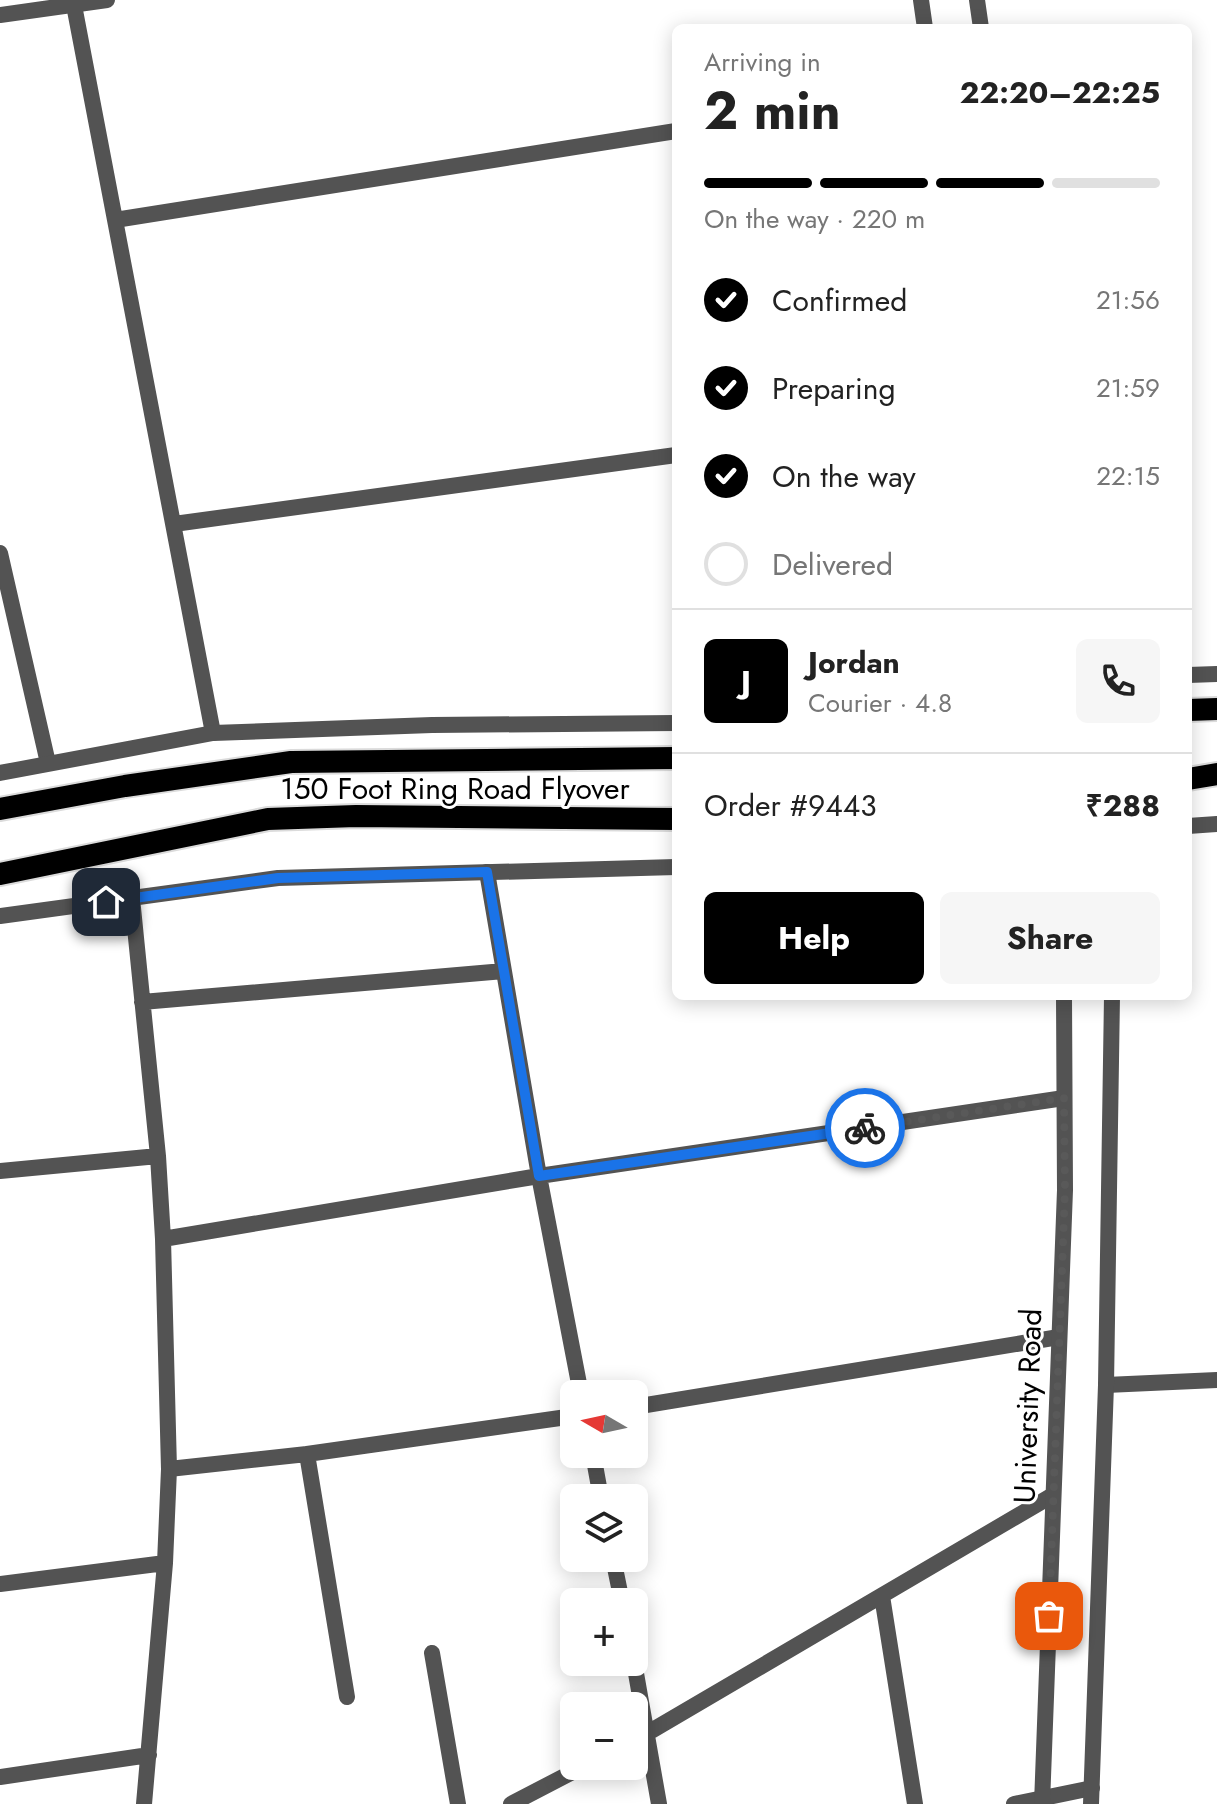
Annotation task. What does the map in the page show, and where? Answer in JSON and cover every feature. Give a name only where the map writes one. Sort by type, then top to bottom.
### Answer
[{"type":"highway","points":[[1192,710],[1217,709]]},
{"type":"highway","name":"150 Foot Ring Road Flyover","points":[[0,809],[125,786],[291,762],[672,758]]},
{"type":"highway","points":[[1192,778],[1217,774]]},
{"type":"highway","name":"150 Foot Ring Road Flyover","points":[[0,874],[268,819],[356,816],[672,819]]},
{"type":"street","points":[[0,15],[73,2],[107,0]]},
{"type":"street","points":[[921,0],[924,24]]},
{"type":"street","points":[[977,0],[980,24]]},
{"type":"street","points":[[73,2],[213,733]]},
{"type":"street","points":[[115,220],[672,132]]},
{"type":"street","points":[[174,524],[672,456]]},
{"type":"street","points":[[0,553],[48,763]]},
{"type":"street","points":[[1192,675],[1217,674]]},
{"type":"street","points":[[0,773],[213,733],[432,725],[672,723]]},
{"type":"street","points":[[1192,826],[1217,824]]},
{"type":"street","points":[[0,916],[278,878],[672,867]]},
{"type":"street","points":[[487,872],[539,1176],[578,1380]]},
{"type":"street","points":[[132,898],[158,1156],[169,1469],[165,1563],[144,1804]]},
{"type":"street","points":[[142,1002],[504,971]]},
{"type":"street","points":[[1014,1804],[1092,1796],[1106,1385],[1112,1000]]},
{"type":"street","name":"University Road","points":[[1042,1801],[1065,1190],[1064,1004]]},
{"type":"street","points":[[163,1239],[539,1176],[1064,1098]]},
{"type":"street","points":[[0,1171],[158,1156]]},
{"type":"street","points":[[648,1405],[1059,1337]]},
{"type":"street","points":[[1106,1385],[1217,1380]]},
{"type":"street","points":[[169,1469],[307,1454],[560,1418]]},
{"type":"street","points":[[307,1454],[347,1697]]},
{"type":"street","points":[[648,1733],[1053,1495]]},
{"type":"street","points":[[0,1584],[165,1563]]},
{"type":"street","points":[[882,1596],[915,1804]]},
{"type":"street","points":[[432,1653],[458,1804]]},
{"type":"street","points":[[0,1777],[149,1755]]},
{"type":"street","points":[[648,1763],[659,1804]]},
{"type":"street","points":[[511,1804],[560,1778]]},
{"type":"way so far","points":[[865,1128],[1064,1098],[1065,1190],[1049,1616]]},
{"type":"route","points":[[106,902],[278,878],[487,872],[539,1176],[865,1128]]}]
